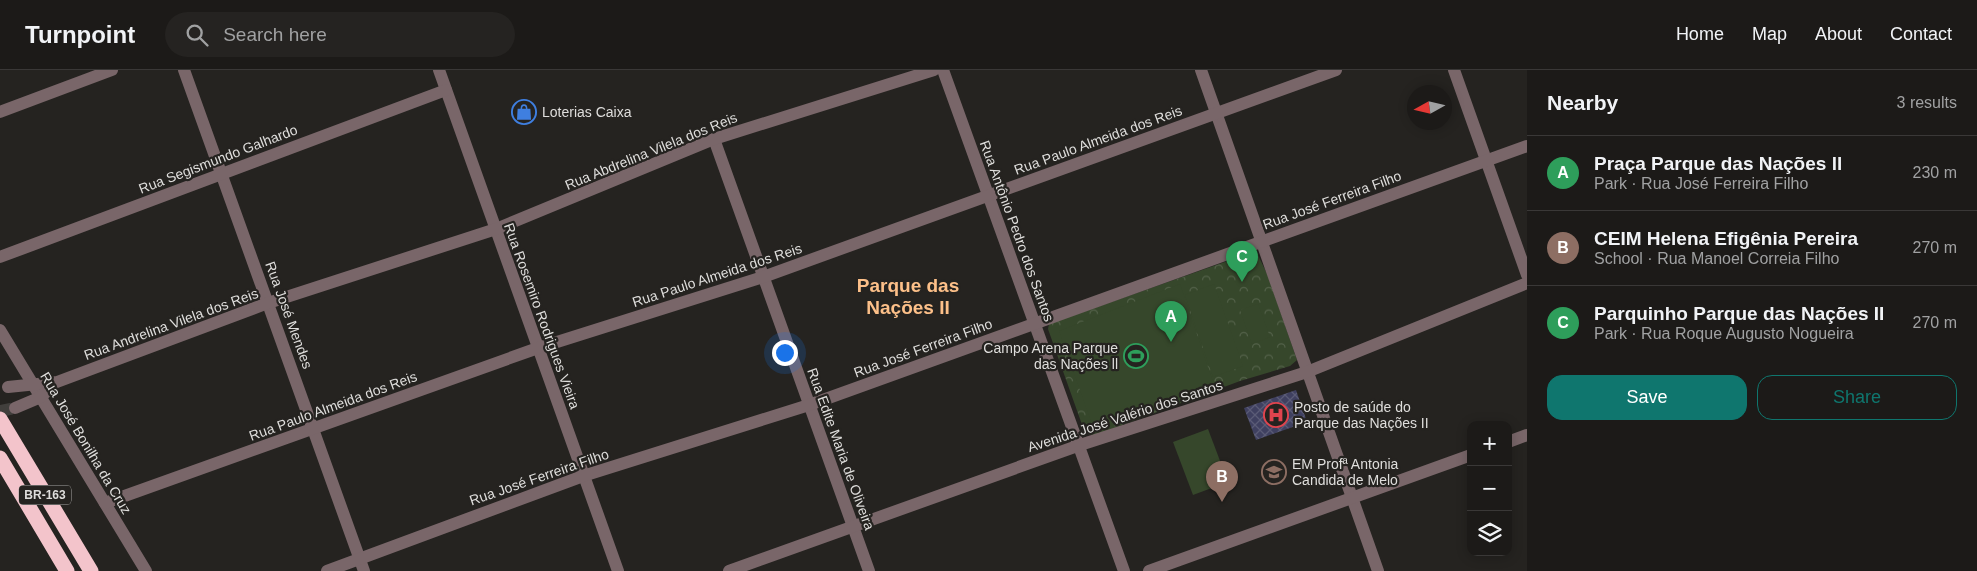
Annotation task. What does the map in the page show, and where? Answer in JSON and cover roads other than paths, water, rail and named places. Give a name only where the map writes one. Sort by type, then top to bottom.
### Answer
[{"type":"highway","name":"BR-163","points":[[0,419],[91,571]]},
{"type":"highway","name":"BR-163","points":[[0,458],[67,571]]},
{"type":"street","points":[[0,112],[112,70]]},
{"type":"street","name":"Rua José Mendes","points":[[184,70],[364,571]]},
{"type":"street","name":"Rua Rosemiro Rodrigues Vieira","points":[[439,70],[618,571]]},
{"type":"street","name":"Rua Abdrelina Vilela dos Reis","points":[[496,229],[714,139],[934,70]]},
{"type":"street","name":"Rua Antônio Pedro dos Santos","points":[[943,70],[1124,571]]},
{"type":"street","points":[[1201,70],[1378,571]]},
{"type":"street","name":"Rua Paulo Almeida dos Reis","points":[[105,503],[538,348],[763,277],[1336,70]]},
{"type":"street","points":[[1454,70],[1527,275]]},
{"type":"street","name":"Rua Segismundo Galhardo","points":[[0,257],[446,90]]},
{"type":"street","name":"Rua Edite Maria de Oliveira","points":[[714,139],[870,571]]},
{"type":"street","name":"Rua José Ferreira Filho","points":[[326,571],[583,476],[809,404],[1527,146]]},
{"type":"street","name":"Rua Andrelina Vilela dos Reis","points":[[57,382],[198,331],[268,303],[496,229]]},
{"type":"street","name":"Avenida José Valério dos Santos","points":[[729,571],[1080,445],[1307,372],[1527,283]]},
{"type":"street","name":"Rua José Bonilha da Cruz","points":[[0,330],[146,571]]},
{"type":"street","points":[[8,387],[32,383],[57,382]]},
{"type":"street","points":[[15,408],[41,397],[57,382]]},
{"type":"street","points":[[1512,441],[1527,435]]},
{"type":"street","points":[[1149,571],[1467,456]]},
{"type":"tunnel","points":[[0,411],[15,408]]},
{"type":"place","name":"Loterias Caixa","points":[[524,112]]},
{"type":"place","name":"Parquinho Parque das Nações II","points":[[1242,282]]},
{"type":"place","name":"Praça Parque das Nações ll","points":[[1171,342]]},
{"type":"place","name":"Campo Arena Parque das Nações ll","points":[[1136,356]]},
{"type":"place","name":"Posto de saúde do Parque das Nações II","points":[[1276,415]]},
{"type":"place","name":"EM Profª Antonia Candida de Melo","points":[[1274,472]]},
{"type":"place","name":"CEIM Helena Efigênia Pereira","points":[[1222,502]]},
{"type":"district","name":"Parque das Nações II","points":[[908,296]]}]
